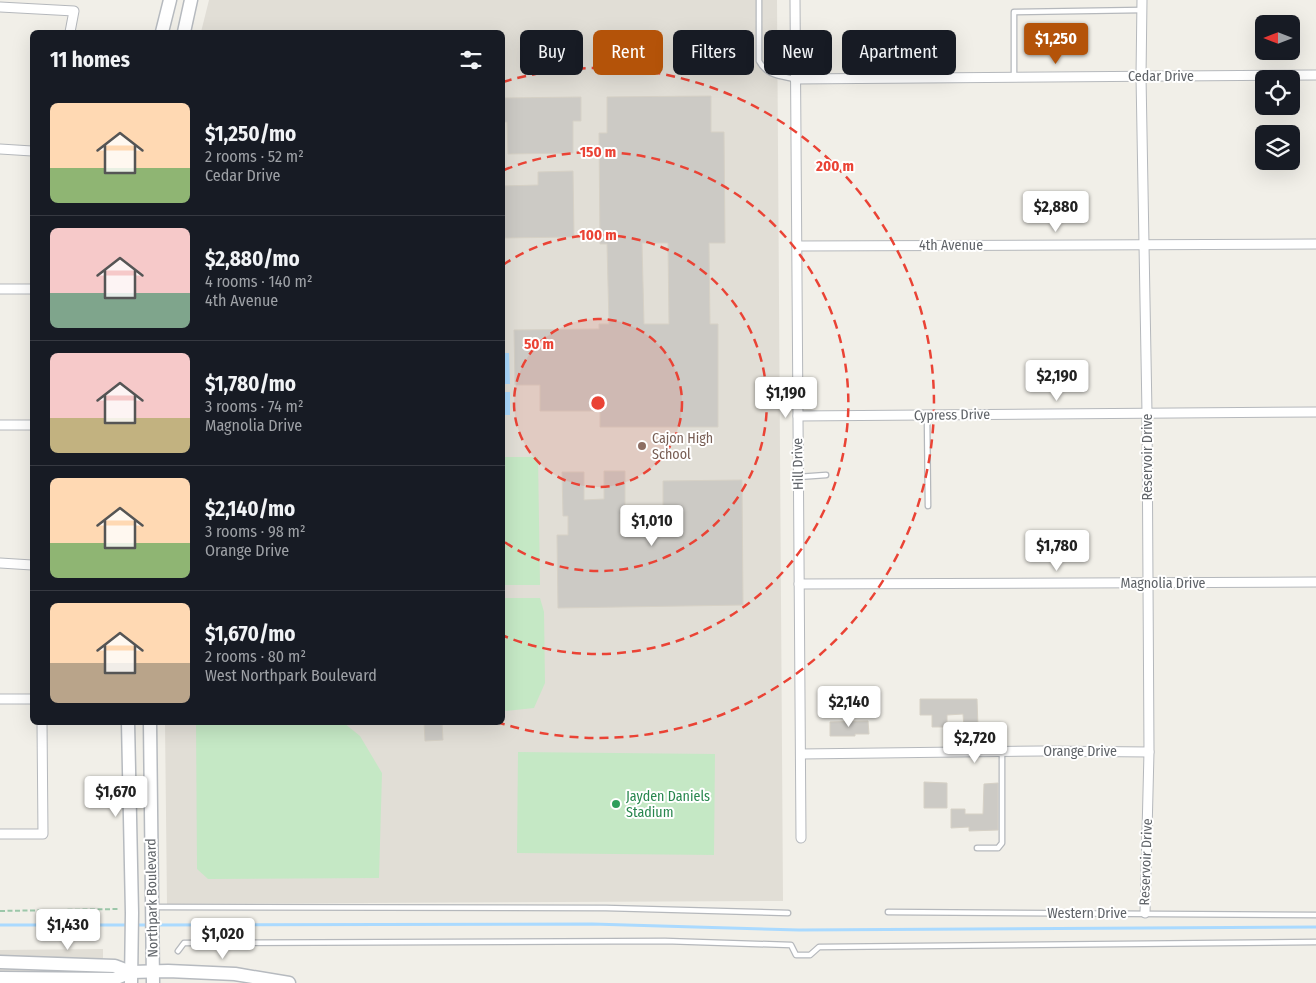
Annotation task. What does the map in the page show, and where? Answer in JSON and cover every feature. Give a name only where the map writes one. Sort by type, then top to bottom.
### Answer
[{"type":"main road","points":[[162,30],[170,0]]},
{"type":"main road","points":[[184,30],[191,0]]},
{"type":"main road","name":"Northpark Boulevard","points":[[128,725],[132,914],[131,977]]},
{"type":"main road","name":"Northpark Boulevard","points":[[150,725],[153,977]]},
{"type":"main road","points":[[0,962],[115,966],[131,977]]},
{"type":"main road","points":[[0,978],[114,980],[131,977],[235,974],[289,983]]},
{"type":"street","name":"Hill Drive","points":[[794,0],[801,838]]},
{"type":"street","name":"Reservoir Drive","points":[[1142,0],[1141,76],[1147,413],[1149,752],[1145,913]]},
{"type":"street","points":[[0,7],[74,12],[70,30]]},
{"type":"street","name":"Cedar Drive","points":[[795,79],[1316,75]]},
{"type":"street","points":[[0,149],[30,151]]},
{"type":"street","name":"4th Avenue","points":[[797,246],[1316,244]]},
{"type":"street","points":[[0,289],[30,289]]},
{"type":"street","name":"Cypress Drive","points":[[798,416],[1316,412]]},
{"type":"street","points":[[0,425],[30,424]]},
{"type":"street","points":[[0,563],[30,565]]},
{"type":"street","name":"Magnolia Drive","points":[[799,584],[1316,582]]},
{"type":"street","points":[[0,699],[30,700]]},
{"type":"street","points":[[0,834],[43,834],[42,725]]},
{"type":"street","name":"Orange Drive","points":[[800,754],[1149,752]]},
{"type":"lane","points":[[759,0],[760,61],[768,72],[795,79]]},
{"type":"lane","points":[[1014,77],[1014,12],[1142,10]]},
{"type":"lane","points":[[927,415],[928,506]]},
{"type":"lane","points":[[798,477],[826,475]]},
{"type":"lane","points":[[977,848],[998,848],[1002,843],[1002,752]]},
{"type":"lane","points":[[153,910],[606,908],[788,912]]},
{"type":"lane","name":"Western Drive","points":[[888,912],[1316,915]]},
{"type":"lane","points":[[178,951],[184,943],[665,941],[708,944],[791,945],[796,956],[810,955],[819,947],[1316,942]]},
{"type":"path","points":[[0,911],[118,909]]},
{"type":"shaded area","name":"Cajon High School","points":[[209,0],[777,0],[777,30],[764,30],[764,75],[777,75],[783,901],[167,904],[165,725],[505,725],[505,30],[202,30]]},
{"type":"shaded area","points":[[103,949],[103,983],[0,983],[0,950]]},
{"type":"green space","points":[[505,457],[538,457],[540,585],[505,585]]},
{"type":"green space","points":[[505,598],[540,598],[544,612],[545,683],[534,708],[506,711]]},
{"type":"green space","points":[[196,725],[346,725],[360,736],[382,773],[379,878],[208,879],[197,869]]},
{"type":"green space","name":"Jayden Daniels Stadium","points":[[518,752],[715,754],[714,855],[517,853]]},
{"type":"water","points":[[505,353],[509,353],[510,384],[505,384]]},
{"type":"water","points":[[505,392],[510,392],[510,415],[505,415]]},
{"type":"building","points":[[711,96],[711,132],[724,132],[725,243],[709,243],[710,324],[718,324],[718,427],[600,427],[600,411],[540,411],[540,385],[515,385],[514,330],[599,329],[599,324],[609,324],[607,244],[600,244],[599,133],[607,133],[607,97]],"holes":[[[642,243],[668,243],[669,324],[644,324]]]},
{"type":"building","points":[[581,97],[581,121],[573,121],[573,153],[508,154],[505,98]]},
{"type":"building","points":[[573,171],[574,237],[505,238],[505,186],[538,185],[538,172]]},
{"type":"building","points":[[604,471],[625,471],[625,514],[620,514],[620,534],[663,533],[663,481],[742,480],[743,605],[558,608],[557,535],[568,535],[568,516],[563,516],[562,472],[584,472],[584,500],[604,499]]},
{"type":"building","points":[[920,699],[977,699],[978,727],[964,727],[963,714],[947,715],[947,727],[932,727],[932,715],[920,715]]},
{"type":"building","points":[[868,721],[869,734],[830,736],[830,722]]},
{"type":"building","points":[[424,725],[442,725],[443,740],[425,741]]},
{"type":"building","points":[[924,782],[947,783],[947,808],[924,808]]},
{"type":"building","points":[[998,783],[998,830],[969,831],[969,827],[951,828],[951,809],[965,809],[965,814],[983,814],[984,784]]},
{"type":"waterway","points":[[156,925],[592,924],[799,930],[1316,927]]},
{"type":"waterway","points":[[0,925],[129,925]]},
{"type":"waterway","points":[[136,925],[149,925]]},
{"type":"place","name":"Cajon High School","points":[[642,446]]},
{"type":"place","name":"Jayden Daniels Stadium","points":[[616,804]]}]
